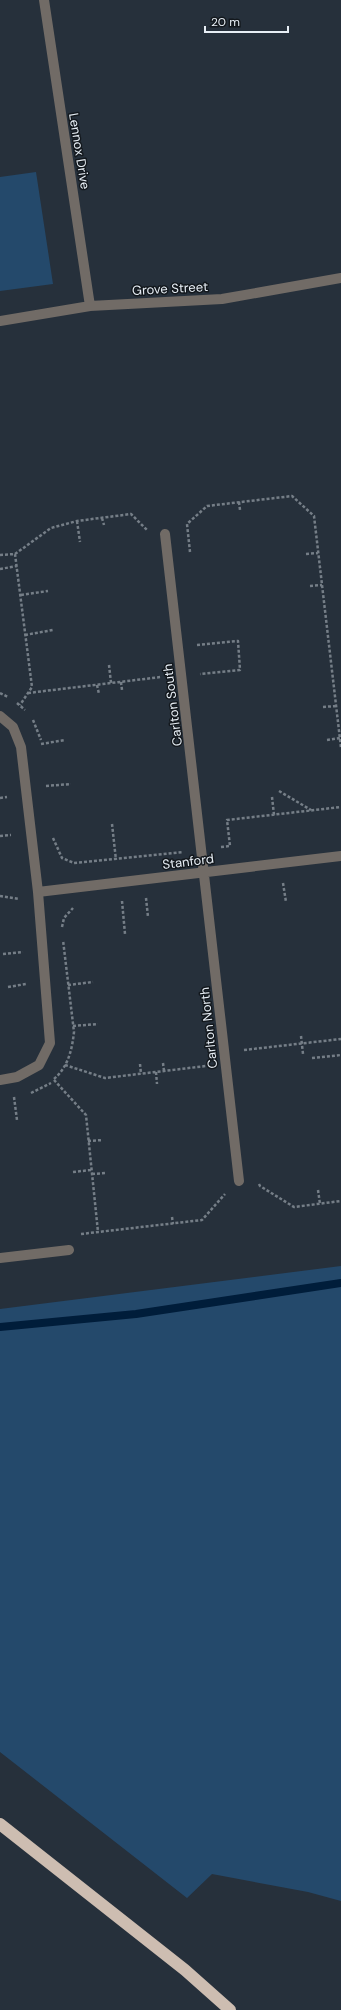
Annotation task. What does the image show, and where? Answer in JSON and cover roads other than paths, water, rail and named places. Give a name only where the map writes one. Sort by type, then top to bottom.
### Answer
[{"type":"highway","points":[[0,1824],[185,1970],[230,2010]]},
{"type":"street","name":"Lennox Drive","points":[[44,0],[90,306]]},
{"type":"street","name":"Grove Street","points":[[0,321],[90,306],[222,299],[341,278]]},
{"type":"street","name":"Carlton South","points":[[165,534],[204,872]]},
{"type":"street","points":[[0,716],[13,727],[21,747],[38,892],[50,1043],[39,1065],[17,1077],[0,1080]]},
{"type":"street","name":"Stanford","points":[[38,892],[341,856]]},
{"type":"street","name":"Carlton North","points":[[204,872],[239,1181]]},
{"type":"street","points":[[0,1258],[69,1250]]},
{"type":"waterway","points":[[0,1327],[136,1314],[341,1283]]}]
